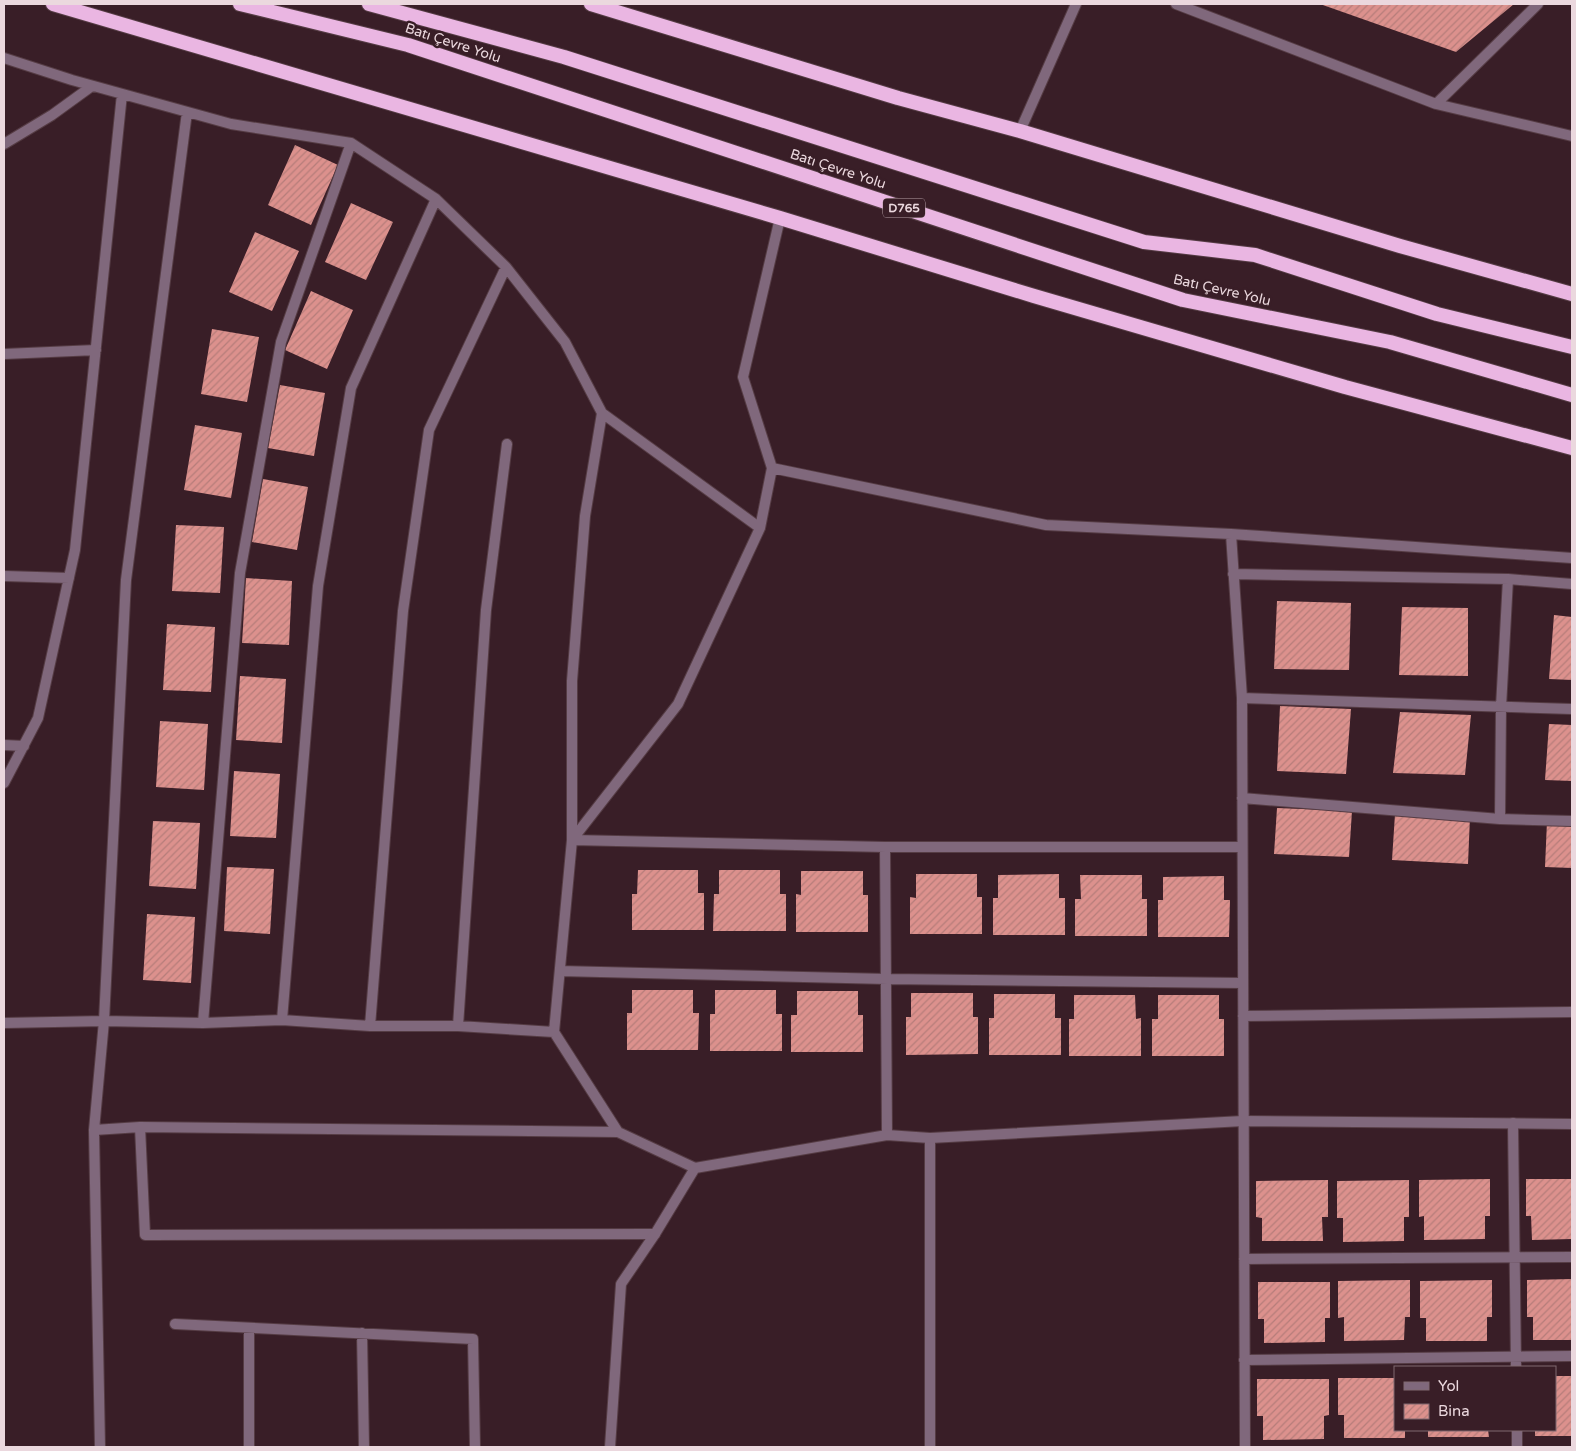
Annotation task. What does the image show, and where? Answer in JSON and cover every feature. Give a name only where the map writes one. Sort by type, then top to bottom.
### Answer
[{"type":"highway","points":[[53,4],[1345,387],[1572,448]]},
{"type":"highway","name":"Batı Çevre Yolu","points":[[240,4],[408,45],[1184,300],[1390,342],[1572,395]]},
{"type":"highway","points":[[369,4],[564,57],[1144,242],[1255,256],[1437,314],[1572,347]]},
{"type":"highway","points":[[591,4],[898,98],[1020,131],[1400,246],[1572,294]]},
{"type":"street","points":[[1020,131],[1076,4]]},
{"type":"street","points":[[1176,4],[1436,104],[1572,136]]},
{"type":"street","points":[[1436,104],[1538,4]]},
{"type":"street","points":[[4,58],[92,86],[231,124],[351,143],[436,199],[506,267],[564,342],[602,413],[760,528]]},
{"type":"street","points":[[4,144],[52,115],[92,86]]},
{"type":"street","points":[[4,783],[38,718],[75,550],[122,94]]},
{"type":"street","points":[[100,1447],[94,1130],[104,1021],[126,580],[187,112]]},
{"type":"street","points":[[203,1023],[240,573],[281,342],[351,143]]},
{"type":"street","points":[[282,1020],[318,586],[351,388],[436,199]]},
{"type":"street","points":[[572,840],[678,704],[760,528],[772,468],[743,376],[780,218]]},
{"type":"street","points":[[370,1026],[403,611],[429,430],[506,267]]},
{"type":"street","points":[[4,354],[96,350]]},
{"type":"street","points":[[602,413],[585,516],[572,681],[572,840],[554,1032],[618,1132]]},
{"type":"street","points":[[458,1026],[486,610],[507,444]]},
{"type":"street","points":[[772,468],[1046,524],[1231,534],[1572,558]]},
{"type":"street","points":[[1231,534],[1242,698],[1245,1447]]},
{"type":"street","points":[[1233,574],[1508,579],[1572,584]]},
{"type":"street","points":[[4,576],[69,578]]},
{"type":"street","points":[[1500,819],[1501,707],[1508,579]]},
{"type":"street","points":[[1242,698],[1572,709]]},
{"type":"street","points":[[4,745],[24,746]]},
{"type":"street","points":[[1242,798],[1500,819],[1572,821]]},
{"type":"street","points":[[572,840],[885,847],[1242,847]]},
{"type":"street","points":[[885,847],[887,979],[886,1135]]},
{"type":"street","points":[[560,971],[887,979],[1243,983]]},
{"type":"street","points":[[1243,1016],[1572,1012]]},
{"type":"street","points":[[4,1024],[104,1021],[203,1023],[282,1020],[370,1026],[458,1026],[554,1032]]},
{"type":"street","points":[[94,1130],[140,1127],[618,1132],[695,1168],[886,1135],[930,1138],[1243,1120],[1572,1124]]},
{"type":"street","points":[[1512,1123],[1516,1362]]},
{"type":"street","points":[[140,1127],[145,1235],[655,1234]]},
{"type":"street","points":[[930,1138],[930,1447]]},
{"type":"street","points":[[610,1447],[621,1284],[655,1234],[695,1168]]},
{"type":"street","points":[[1244,1259],[1572,1257]]},
{"type":"street","points":[[174,1324],[473,1339],[475,1447]]},
{"type":"street","points":[[248,1328],[249,1447]]},
{"type":"street","points":[[362,1334],[364,1447]]},
{"type":"street","points":[[1244,1360],[1516,1362],[1572,1356]]},
{"type":"street","points":[[1517,1431],[1517,1447]]},
{"type":"building","points":[[1320,4],[1514,4],[1456,52]]},
{"type":"building","points":[[295,145],[338,165],[311,225],[268,205]]},
{"type":"building","points":[[351,203],[393,222],[366,280],[325,262]]},
{"type":"building","points":[[255,232],[299,251],[272,311],[229,292]]},
{"type":"building","points":[[311,291],[353,310],[327,369],[285,350]]},
{"type":"building","points":[[212,329],[259,337],[247,402],[201,394]]},
{"type":"building","points":[[280,385],[325,393],[314,456],[268,448]]},
{"type":"building","points":[[195,425],[242,433],[231,498],[184,490]]},
{"type":"building","points":[[263,479],[308,487],[297,550],[252,542]]},
{"type":"building","points":[[176,525],[224,527],[220,593],[172,591]]},
{"type":"building","points":[[246,578],[292,581],[289,645],[242,643]]},
{"type":"building","points":[[1277,601],[1351,603],[1349,670],[1274,669]]},
{"type":"building","points":[[1402,607],[1468,608],[1468,676],[1399,675]]},
{"type":"building","points":[[1554,615],[1572,617],[1572,680],[1549,679]]},
{"type":"building","points":[[167,624],[215,627],[211,692],[163,690]]},
{"type":"building","points":[[240,676],[286,679],[282,743],[236,740]]},
{"type":"building","points":[[1280,706],[1351,709],[1346,774],[1277,771]]},
{"type":"building","points":[[1400,712],[1471,715],[1465,775],[1393,773]]},
{"type":"building","points":[[160,721],[208,724],[204,790],[156,787]]},
{"type":"building","points":[[1549,724],[1572,725],[1572,781],[1545,780]]},
{"type":"building","points":[[234,771],[280,774],[276,838],[230,836]]},
{"type":"building","points":[[1277,808],[1352,811],[1349,857],[1274,854]]},
{"type":"building","points":[[1395,814],[1470,817],[1468,864],[1392,860]]},
{"type":"building","points":[[153,821],[200,823],[196,889],[149,886]]},
{"type":"building","points":[[1547,821],[1572,822],[1572,868],[1545,867]]},
{"type":"building","points":[[227,867],[274,869],[270,934],[224,931]]},
{"type":"building","points":[[638,870],[698,870],[698,893],[704,893],[704,930],[632,930],[632,894],[637,894]]},
{"type":"building","points":[[719,870],[780,870],[780,894],[786,894],[786,931],[713,931],[714,894],[719,894]]},
{"type":"building","points":[[801,871],[863,871],[863,895],[868,895],[868,932],[796,932],[796,894],[801,895]]},
{"type":"building","points":[[916,874],[977,874],[977,897],[982,897],[982,934],[910,934],[910,897],[916,898]]},
{"type":"building","points":[[1059,874],[1059,898],[1065,898],[1065,935],[993,935],[993,898],[998,898],[998,875]]},
{"type":"building","points":[[1080,875],[1142,875],[1142,899],[1147,899],[1147,936],[1075,936],[1075,899],[1081,899]]},
{"type":"building","points":[[1224,876],[1224,900],[1230,900],[1229,937],[1158,937],[1158,900],[1163,900],[1163,877]]},
{"type":"building","points":[[147,914],[195,917],[191,983],[143,980]]},
{"type":"building","points":[[632,990],[693,990],[693,1013],[699,1013],[698,1050],[627,1050],[627,1013],[632,1013]]},
{"type":"building","points":[[715,990],[776,990],[776,1014],[782,1014],[782,1051],[710,1051],[710,1014],[715,1014]]},
{"type":"building","points":[[797,991],[858,991],[858,1015],[863,1015],[863,1052],[791,1052],[791,1015],[797,1015]]},
{"type":"building","points":[[911,993],[973,993],[973,1017],[978,1017],[978,1054],[906,1055],[906,1017],[911,1017]]},
{"type":"building","points":[[994,994],[1055,994],[1055,1018],[1061,1018],[1061,1055],[989,1055],[989,1018],[994,1018]]},
{"type":"building","points":[[1074,995],[1135,995],[1136,1019],[1141,1018],[1141,1056],[1069,1056],[1069,1019],[1074,1019]]},
{"type":"building","points":[[1158,995],[1219,995],[1219,1019],[1224,1019],[1224,1056],[1152,1056],[1152,1019],[1158,1019]]},
{"type":"building","points":[[1490,1179],[1490,1216],[1485,1216],[1485,1239],[1424,1240],[1424,1216],[1419,1217],[1419,1180]]},
{"type":"building","points":[[1526,1179],[1572,1179],[1572,1239],[1532,1240],[1531,1216],[1526,1216]]},
{"type":"building","points":[[1328,1180],[1328,1217],[1322,1217],[1323,1241],[1262,1241],[1262,1218],[1256,1217],[1256,1181]]},
{"type":"building","points":[[1409,1180],[1409,1217],[1404,1217],[1404,1241],[1343,1242],[1343,1218],[1337,1218],[1337,1181]]},
{"type":"building","points":[[1572,1279],[1572,1340],[1533,1340],[1533,1317],[1527,1317],[1527,1280]]},
{"type":"building","points":[[1410,1280],[1410,1317],[1405,1317],[1404,1340],[1344,1341],[1344,1317],[1338,1318],[1338,1281]]},
{"type":"building","points":[[1492,1280],[1492,1317],[1487,1317],[1487,1341],[1426,1341],[1426,1318],[1420,1318],[1420,1281]]},
{"type":"building","points":[[1258,1282],[1330,1282],[1330,1318],[1325,1318],[1325,1342],[1264,1343],[1264,1319],[1258,1319]]},
{"type":"building","points":[[1556,1376],[1572,1376],[1572,1436],[1535,1436],[1535,1431],[1556,1431]]},
{"type":"building","points":[[1338,1378],[1394,1378],[1394,1431],[1405,1431],[1405,1438],[1344,1438],[1344,1415],[1338,1415]]},
{"type":"building","points":[[1257,1379],[1329,1379],[1329,1415],[1324,1416],[1324,1439],[1263,1440],[1263,1416],[1257,1416]]},
{"type":"building","points":[[1428,1431],[1488,1431],[1489,1437],[1428,1437]]}]
